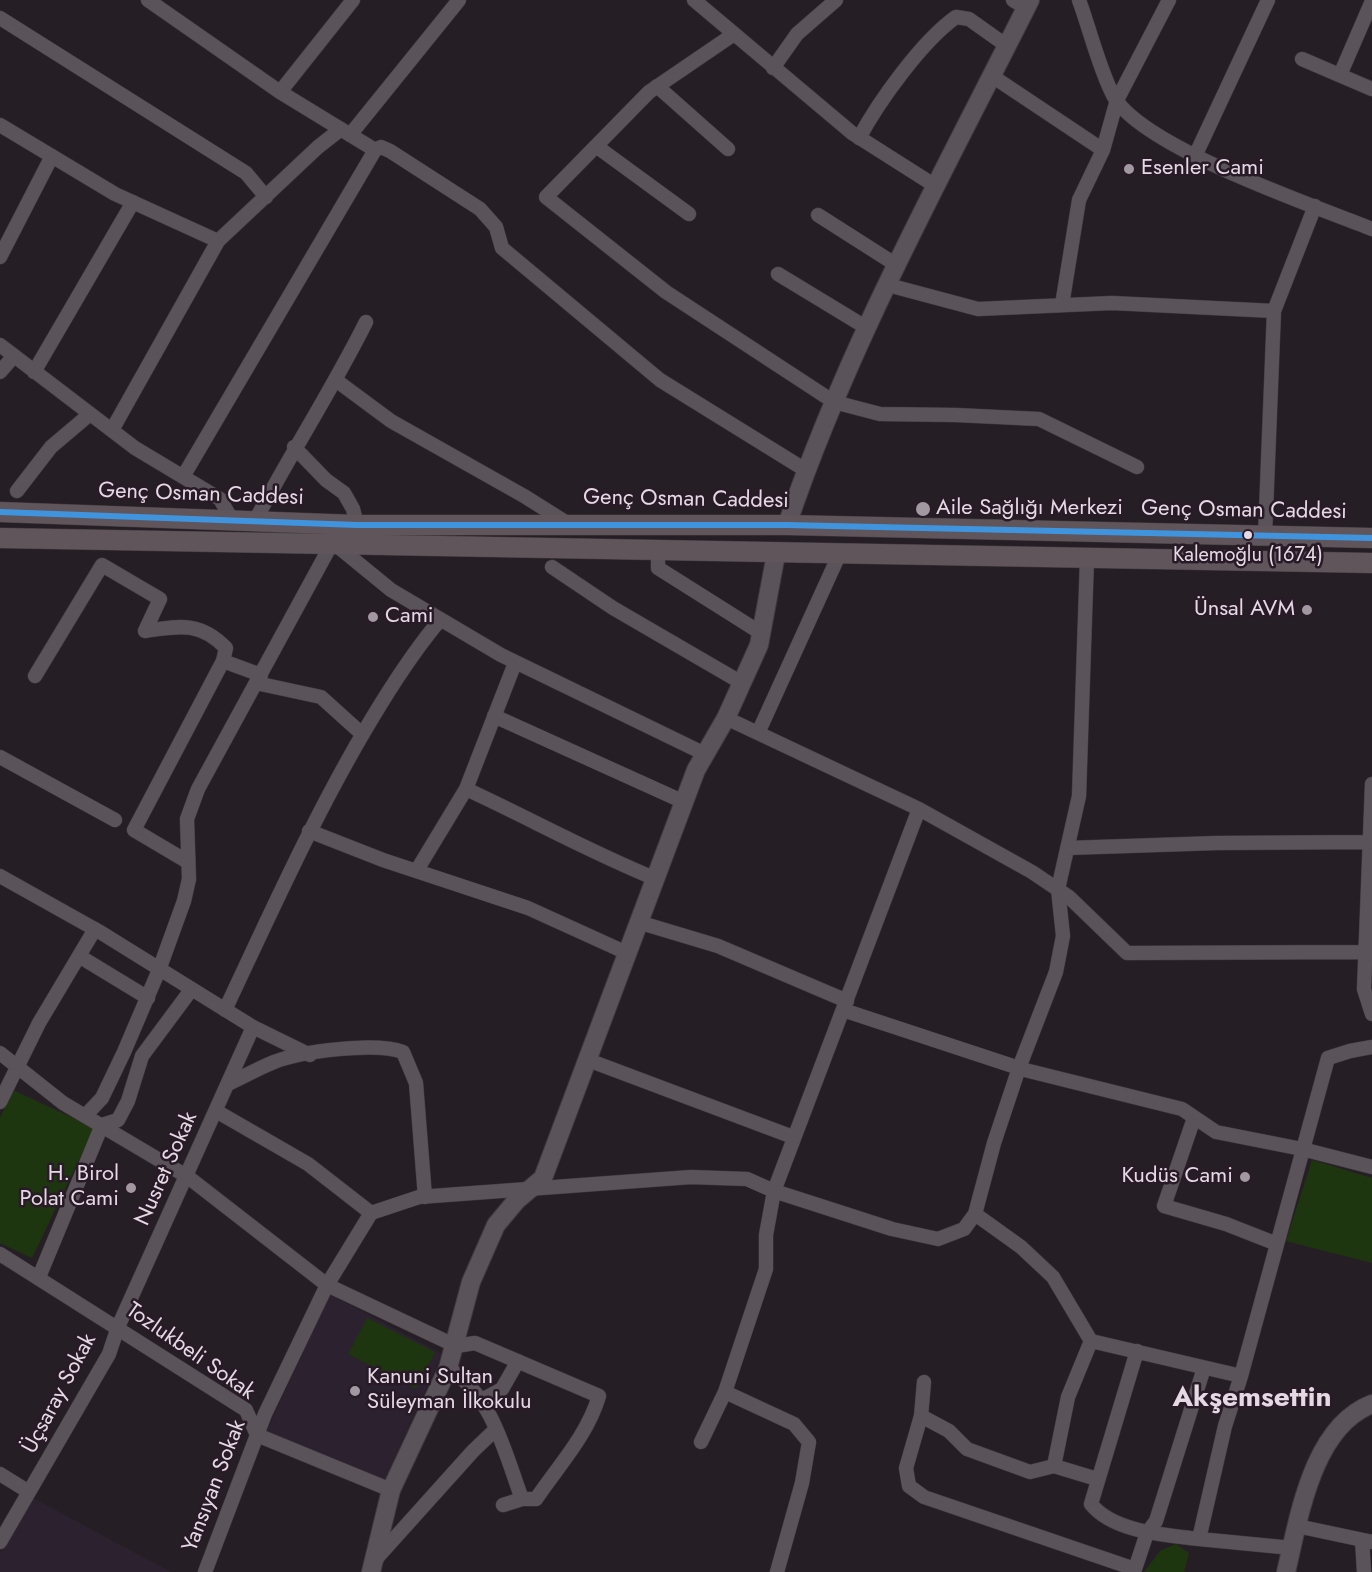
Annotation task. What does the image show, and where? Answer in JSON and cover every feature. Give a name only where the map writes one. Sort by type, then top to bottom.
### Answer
[{"type":"main road","name":"Genç Osman Caddesi","points":[[0,512],[357,525],[567,523],[787,525],[1372,538]]},
{"type":"main road","name":"Genç Osman Caddesi","points":[[0,538],[657,552],[1372,563]]},
{"type":"street","points":[[148,0],[280,92],[375,150]]},
{"type":"street","points":[[280,92],[353,0]]},
{"type":"street","points":[[112,430],[218,242],[318,147],[345,132],[459,0]]},
{"type":"street","points":[[694,0],[859,138],[937,187]]},
{"type":"street","points":[[773,68],[797,34],[836,0]]},
{"type":"street","points":[[1079,0],[1117,100],[1145,128],[1233,173],[1372,229]]},
{"type":"street","points":[[1062,305],[1079,200],[1103,150],[1117,100],[1169,0]]},
{"type":"street","points":[[1196,154],[1268,0]]},
{"type":"street","points":[[1340,75],[1372,1]]},
{"type":"street","points":[[787,525],[834,402],[867,328],[1007,46],[1023,3]]},
{"type":"street","points":[[859,138],[888,93],[944,26],[956,17],[969,19],[1007,46]]},
{"type":"street","points":[[0,18],[246,172],[266,197]]},
{"type":"street","points":[[734,34],[657,86],[546,197],[666,292],[834,402],[880,414],[956,414],[1039,420],[1137,467]]},
{"type":"street","points":[[1302,59],[1372,89]]},
{"type":"street","points":[[992,76],[1103,150]]},
{"type":"street","points":[[657,86],[728,149]]},
{"type":"street","points":[[0,125],[133,202],[218,242]]},
{"type":"street","points":[[596,146],[689,214]]},
{"type":"street","points":[[184,476],[375,150],[381,147],[480,209],[496,226],[502,249],[660,380],[807,471]]},
{"type":"street","points":[[0,257],[51,156]]},
{"type":"street","points":[[34,372],[133,202]]},
{"type":"street","points":[[1265,536],[1274,311],[1315,206]]},
{"type":"street","points":[[818,215],[898,266]]},
{"type":"street","points":[[778,274],[867,328]]},
{"type":"street","points":[[888,285],[978,309],[1112,303],[1274,311]]},
{"type":"street","points":[[255,521],[294,447],[337,381],[366,322]]},
{"type":"street","points":[[0,345],[135,448],[220,499],[232,520]]},
{"type":"street","points":[[0,372],[14,356]]},
{"type":"street","points":[[337,381],[391,421],[567,523]]},
{"type":"street","points":[[17,491],[51,447],[90,414]]},
{"type":"street","points":[[294,447],[326,480],[344,493],[353,509],[357,525]]},
{"type":"street","points":[[85,1116],[102,1098],[159,970],[184,901],[189,879],[187,819],[198,789],[333,545],[391,590],[515,663],[705,754]]},
{"type":"street","points":[[657,552],[658,568],[761,633]]},
{"type":"street","points":[[373,1567],[391,1490],[448,1368],[456,1346],[471,1282],[496,1224],[516,1201],[543,1178],[684,802],[705,754],[726,718],[742,683],[761,633],[776,554]]},
{"type":"street","points":[[758,733],[839,555]]},
{"type":"street","points":[[216,1111],[308,1164],[371,1213],[425,1197],[691,1177],[747,1179],[774,1191],[891,1229],[938,1239],[964,1229],[975,1214],[1019,1068],[1056,972],[1063,936],[1058,889],[1079,795],[1087,558]]},
{"type":"street","points":[[35,676],[102,565],[160,599],[145,631],[188,625],[215,637],[226,648],[223,661],[134,830],[188,862]]},
{"type":"street","points":[[552,567],[613,608],[742,683]]},
{"type":"street","points":[[225,1010],[309,831],[362,734],[419,644],[440,620]]},
{"type":"street","points":[[223,661],[258,679],[321,697],[362,734]]},
{"type":"street","points":[[417,870],[466,789],[515,663]]},
{"type":"street","points":[[494,717],[684,802]]},
{"type":"street","points":[[726,718],[919,809],[1032,872],[1058,889],[1127,953],[1366,952]]},
{"type":"street","points":[[0,757],[115,820]]},
{"type":"street","points":[[1372,784],[1364,989],[1372,1014]]},
{"type":"street","points":[[466,789],[606,858],[654,878]]},
{"type":"street","points":[[701,1442],[725,1392],[766,1269],[766,1235],[774,1191],[793,1137],[825,1063],[919,809]]},
{"type":"street","points":[[309,831],[528,908],[627,953]]},
{"type":"street","points":[[1067,848],[1217,843],[1370,842]]},
{"type":"street","points":[[0,876],[94,929],[254,1027],[310,1055]]},
{"type":"street","points":[[638,922],[718,946],[845,1005],[1019,1068],[1182,1109],[1216,1132],[1302,1149],[1372,1167]]},
{"type":"street","points":[[0,1102],[39,1023],[94,929]]},
{"type":"street","points":[[79,956],[147,998]]},
{"type":"street","points":[[102,1125],[118,1120],[128,1101],[142,1056],[191,990]]},
{"type":"street","name":"Nusret Sokak","points":[[118,1327],[188,1177],[254,1027]]},
{"type":"street","points":[[228,1084],[276,1061],[389,1046],[403,1052],[416,1083],[425,1197]]},
{"type":"street","points":[[1199,1539],[1225,1426],[1241,1376],[1328,1058],[1372,1047]]},
{"type":"street","points":[[0,1053],[63,1103],[188,1177],[327,1286],[456,1346],[475,1343],[599,1396],[594,1414],[570,1456],[536,1499],[522,1499],[503,1504]]},
{"type":"street","points":[[588,1060],[793,1137]]},
{"type":"street","points":[[1194,1118],[1164,1206],[1226,1224],[1277,1244]]},
{"type":"street","points":[[39,1277],[102,1125]]},
{"type":"street","name":"Yansıyan Sokak","points":[[205,1572],[257,1435],[327,1286],[371,1213]]},
{"type":"street","points":[[975,1214],[1021,1247],[1053,1277],[1091,1341],[1241,1376]]},
{"type":"street","name":"Tozlukbeli Sokak","points":[[0,1254],[246,1410],[257,1435],[391,1490]]},
{"type":"street","name":"Üçsaray Sokak","points":[[0,1542],[109,1354],[118,1327]]},
{"type":"street","points":[[1054,1466],[1068,1398],[1091,1341]]},
{"type":"street","points":[[1137,1352],[1091,1504],[1099,1515],[1147,1533],[1292,1548]]},
{"type":"street","points":[[480,1401],[502,1389],[518,1362]]},
{"type":"street","points":[[448,1368],[466,1378],[496,1429],[522,1499]]},
{"type":"street","points":[[924,1382],[921,1416],[906,1468],[909,1486],[924,1497],[1135,1569],[1147,1533],[1156,1521],[1204,1368]]},
{"type":"street","points":[[725,1392],[794,1424],[809,1442],[802,1483],[777,1572]]},
{"type":"street","points":[[1286,1572],[1306,1485],[1329,1439],[1362,1408],[1372,1404]]},
{"type":"street","points":[[921,1416],[949,1431],[967,1449],[1030,1472],[1054,1466],[1097,1479]]},
{"type":"street","points":[[373,1567],[473,1451],[496,1429]]},
{"type":"street","points":[[0,1474],[29,1492]]},
{"type":"street","points":[[1297,1526],[1367,1541],[1364,1572]]},
{"type":"shaded area","name":"Kanuni Sultan Süleyman İlkokulu","points":[[330,1294],[442,1354],[384,1481],[266,1432]]},
{"type":"shaded area","points":[[33,1498],[171,1572],[0,1572],[0,1552]]},
{"type":"green space","points":[[13,1090],[94,1128],[32,1258],[0,1243],[0,1118]]},
{"type":"green space","points":[[1312,1160],[1372,1178],[1372,1263],[1286,1241]]},
{"type":"green space","points":[[367,1318],[435,1352],[416,1389],[348,1354]]},
{"type":"green space","points":[[1176,1544],[1189,1553],[1184,1572],[1144,1572],[1160,1551]]},
{"type":"transit line","points":[[0,512],[357,525],[787,525],[1372,538]]},
{"type":"place","name":"Esenler Cami","points":[[1129,169]]},
{"type":"place","name":"Aile Sağlığı Merkezi","points":[[923,509]]},
{"type":"place","name":"Kalemoğlu (1674)","points":[[1248,535]]},
{"type":"place","name":"Ünsal AVM","points":[[1307,610]]},
{"type":"place","name":"Cami","points":[[373,617]]},
{"type":"place","name":"Kudüs Cami","points":[[1245,1177]]},
{"type":"place","name":"H. Birol Polat Cami","points":[[131,1188]]},
{"type":"place","name":"Kanuni Sultan Süleyman İlkokulu","points":[[355,1391]]},
{"type":"district","name":"Akşemsettin","points":[[1252,1399]]}]
